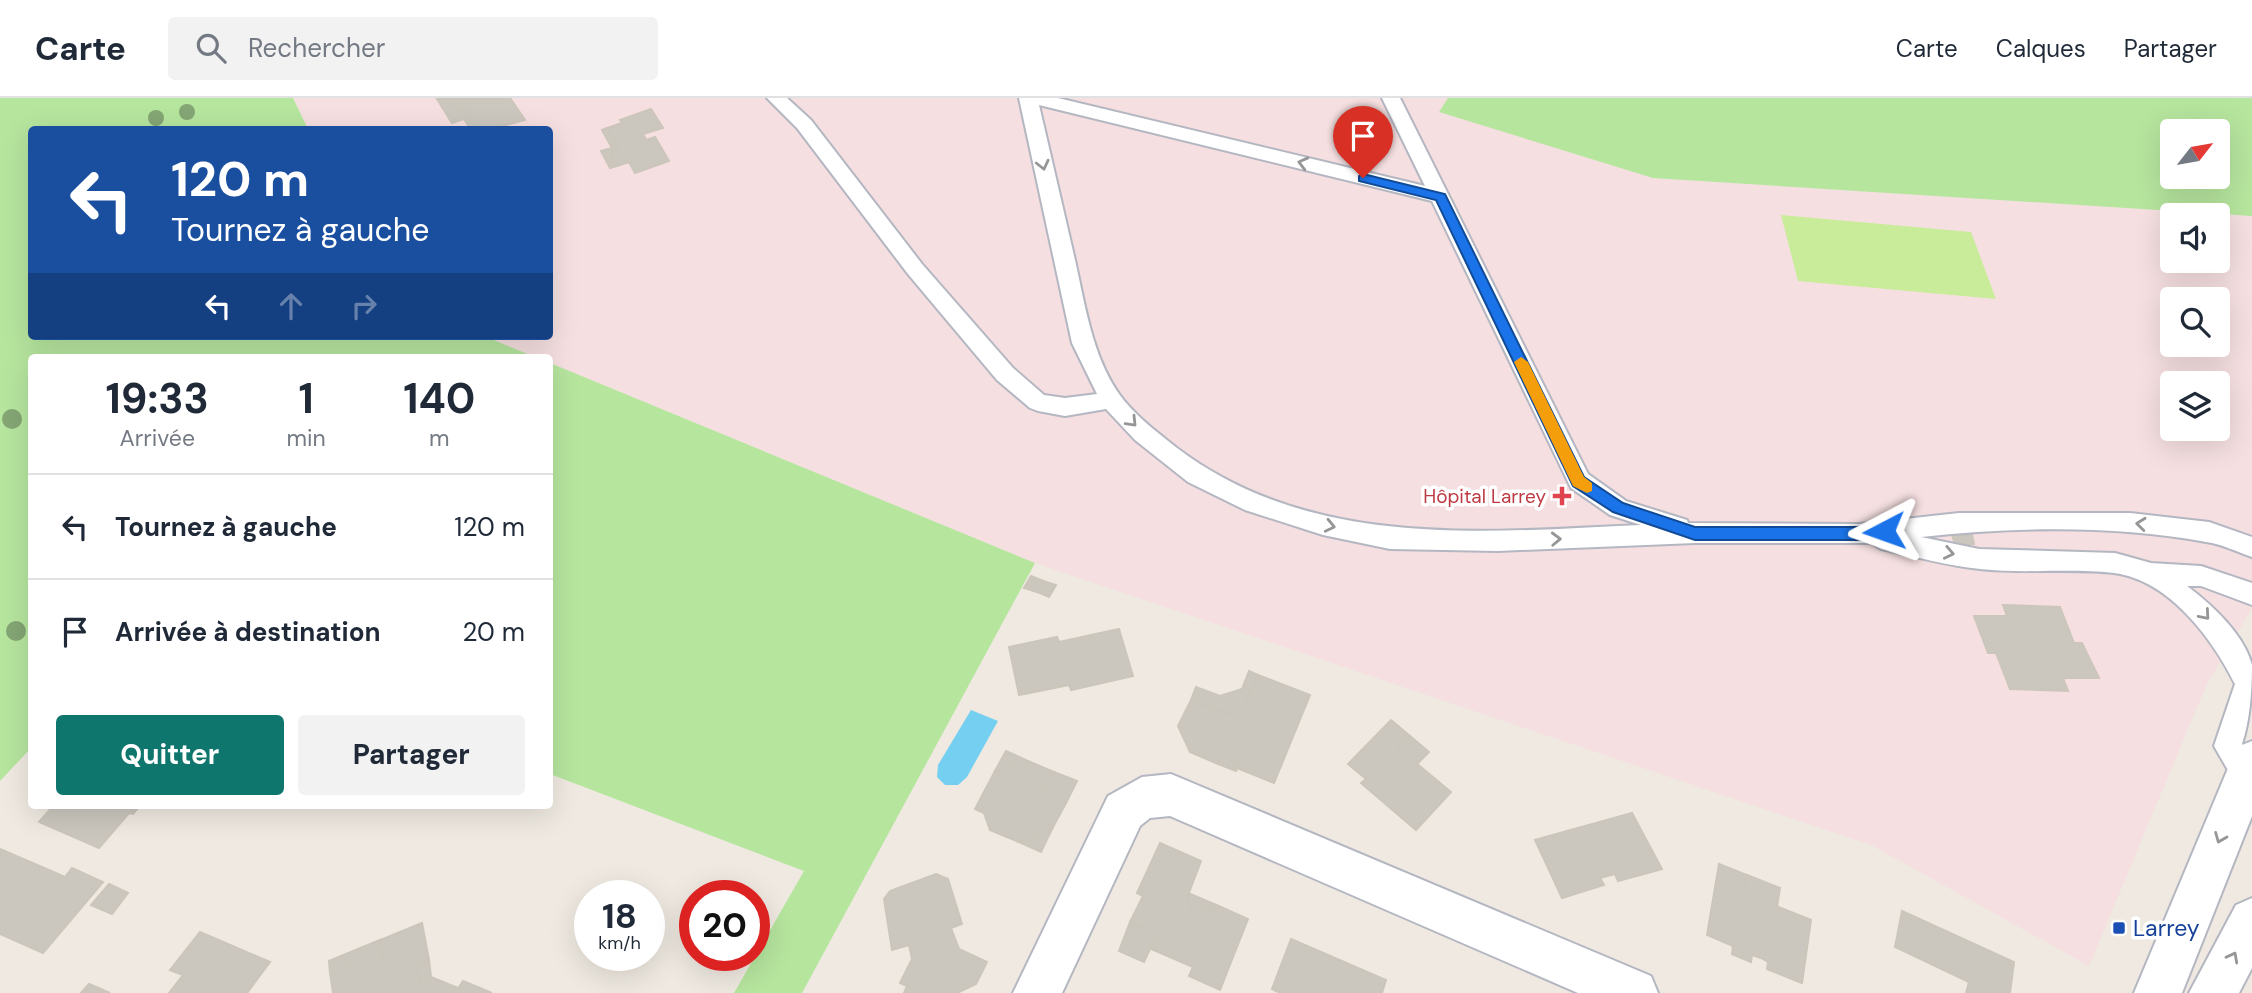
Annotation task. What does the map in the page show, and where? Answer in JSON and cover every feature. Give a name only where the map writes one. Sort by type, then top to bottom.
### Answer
[{"type":"street","points":[[2158,993],[2249,768]]},
{"type":"street","points":[[1037,993],[1124,811],[1142,798],[1171,795],[1634,993]]},
{"type":"street","points":[[2213,993],[2252,921]]},
{"type":"lane","points":[[776,98],[803,124],[915,269],[1004,374],[1038,402],[1065,407],[1111,400]]},
{"type":"lane","points":[[1028,98],[1083,343],[1111,400],[1143,434],[1196,475],[1252,503],[1323,525],[1390,539],[1498,541],[1695,533],[1858,534],[1959,523],[2034,521],[2130,523],[2209,532],[2252,532]]},
{"type":"lane","points":[[1034,98],[1441,197]]},
{"type":"lane","points":[[1391,98],[1579,481],[1618,508],[1695,533]]},
{"type":"lane","points":[[2209,532],[2252,547]]},
{"type":"lane","points":[[1858,534],[1979,559],[2115,563],[2151,573],[2202,576],[2252,594]]},
{"type":"lane","points":[[2151,573],[2199,607],[2230,645],[2248,684],[2228,746],[2249,768]]},
{"type":"shaded area","name":"Hôpital Larrey","points":[[293,98],[1448,98],[1440,112],[1653,178],[2160,210],[2160,273],[2230,273],[2230,215],[2252,216],[2252,608],[2206,686],[2089,966],[1871,845],[1035,563],[553,364],[553,354],[528,354],[494,340],[553,340],[553,126],[307,126]]},
{"type":"green space","points":[[0,98],[293,98],[307,126],[28,126],[28,340],[494,340],[528,354],[28,354],[28,751],[0,781]]},
{"type":"green space","points":[[1448,98],[2252,98],[2252,216],[2230,215],[2230,203],[2160,203],[2160,210],[1653,178],[1439,112]]},
{"type":"green space","points":[[1781,215],[1971,232],[1996,299],[1798,281]]},
{"type":"green space","points":[[553,364],[1035,563],[802,993],[734,993],[747,971],[770,971],[770,930],[804,871],[553,775]]},
{"type":"water","points":[[971,710],[998,721],[967,777],[958,785],[945,785],[937,777],[938,765]]},
{"type":"building","points":[[510,98],[525,120],[502,126],[474,126],[464,108],[442,107],[437,99]]},
{"type":"building","points":[[442,107],[464,108],[474,126],[468,126],[464,119],[452,123]]},
{"type":"building","points":[[651,109],[663,128],[643,134],[646,140],[655,137],[669,161],[635,173],[629,162],[617,166],[610,155],[618,146],[607,128],[622,123],[620,120]]},
{"type":"building","points":[[607,128],[618,146],[610,155],[617,166],[610,168],[601,151],[612,148],[602,130]]},
{"type":"building","points":[[1952,535],[1972,535],[1974,544],[1955,544]]},
{"type":"building","points":[[1031,576],[1046,582],[1040,593],[1024,588]]},
{"type":"building","points":[[1046,582],[1056,585],[1049,597],[1040,593]]},
{"type":"building","points":[[2003,605],[2060,607],[2074,643],[2082,643],[2099,678],[2063,678],[2068,691],[2010,689],[1996,653],[1988,653],[1974,616],[2007,616]]},
{"type":"building","points":[[1119,629],[1133,676],[1071,690],[1069,685],[1019,695],[1009,647],[1057,637],[1059,642]]},
{"type":"building","points":[[1249,671],[1258,675],[1243,708],[1226,714],[1191,700],[1196,687],[1220,696],[1242,689]]},
{"type":"building","points":[[1258,675],[1310,695],[1274,783],[1237,768],[1240,764],[1221,756],[1218,764],[1190,752],[1178,726],[1191,700],[1226,714],[1243,708]]},
{"type":"building","points":[[1391,720],[1410,736],[1398,748],[1451,792],[1416,830],[1361,783],[1366,779],[1348,764]]},
{"type":"building","points":[[1410,736],[1429,752],[1417,764],[1398,748]]},
{"type":"building","points":[[1006,751],[1028,761],[1023,770],[1012,765],[995,771]]},
{"type":"building","points":[[1221,756],[1240,764],[1236,771],[1218,764]]},
{"type":"building","points":[[1028,761],[1054,772],[1042,793],[1066,803],[1052,829],[1019,842],[990,830],[984,813],[975,809],[995,771],[1012,765],[1023,770]]},
{"type":"building","points":[[1054,772],[1077,781],[1066,803],[1042,793]]},
{"type":"building","points":[[50,809],[137,809],[133,814],[129,813],[99,848],[39,822]]},
{"type":"building","points":[[1632,813],[1662,869],[1618,881],[1615,874],[1600,878],[1604,885],[1562,898],[1535,840]]},
{"type":"building","points":[[1052,829],[1041,852],[1019,842]]},
{"type":"building","points":[[1160,843],[1201,861],[1187,898],[1192,912],[1207,906],[1217,911],[1219,906],[1248,919],[1220,990],[1189,976],[1193,967],[1151,949],[1157,934],[1130,922],[1143,896],[1137,893]]},
{"type":"building","points":[[0,849],[65,877],[72,868],[103,882],[43,953],[0,934]]},
{"type":"building","points":[[1719,864],[1747,875],[1743,893],[1811,920],[1802,983],[1767,969],[1768,962],[1761,958],[1752,955],[1751,962],[1732,954],[1733,946],[1707,935]]},
{"type":"building","points":[[936,874],[948,879],[962,924],[951,928],[959,949],[987,962],[976,984],[957,993],[904,993],[907,986],[900,983],[912,959],[909,945],[892,950],[884,899],[890,891]]},
{"type":"building","points":[[1747,875],[1780,888],[1777,907],[1743,893]]},
{"type":"building","points":[[109,884],[128,893],[112,914],[91,905]]},
{"type":"building","points":[[1188,893],[1219,906],[1217,911],[1207,906],[1192,912]]},
{"type":"building","points":[[1902,911],[2014,962],[2010,993],[1966,993],[1969,982],[1895,947]]},
{"type":"building","points":[[1130,922],[1157,934],[1144,962],[1119,951]]},
{"type":"building","points":[[422,923],[429,960],[417,965],[420,982],[425,985],[431,977],[458,988],[455,993],[333,993],[330,973],[364,959],[378,964],[383,957],[380,940]]},
{"type":"building","points":[[200,932],[270,962],[247,993],[169,993],[183,975],[170,970]]},
{"type":"building","points":[[1291,939],[1386,980],[1382,993],[1280,993],[1272,989]]},
{"type":"building","points":[[380,940],[383,957],[378,964],[364,959],[330,973],[329,961]]},
{"type":"building","points":[[429,960],[431,977],[425,985],[420,982],[417,965]]},
{"type":"building","points":[[463,981],[492,993],[455,993]]},
{"type":"building","points":[[89,984],[110,993],[81,993]]},
{"type":"slow traffic","points":[[1521,362],[1579,481],[1587,487]]},
{"type":"place","name":"Hôpital Larrey","points":[[1562,496]]},
{"type":"place","name":"Larrey","points":[[2119,928]]},
{"type":"route","points":[[1363,178],[1441,197],[1579,481],[1618,508],[1695,533],[1858,534],[1884,531]]}]
